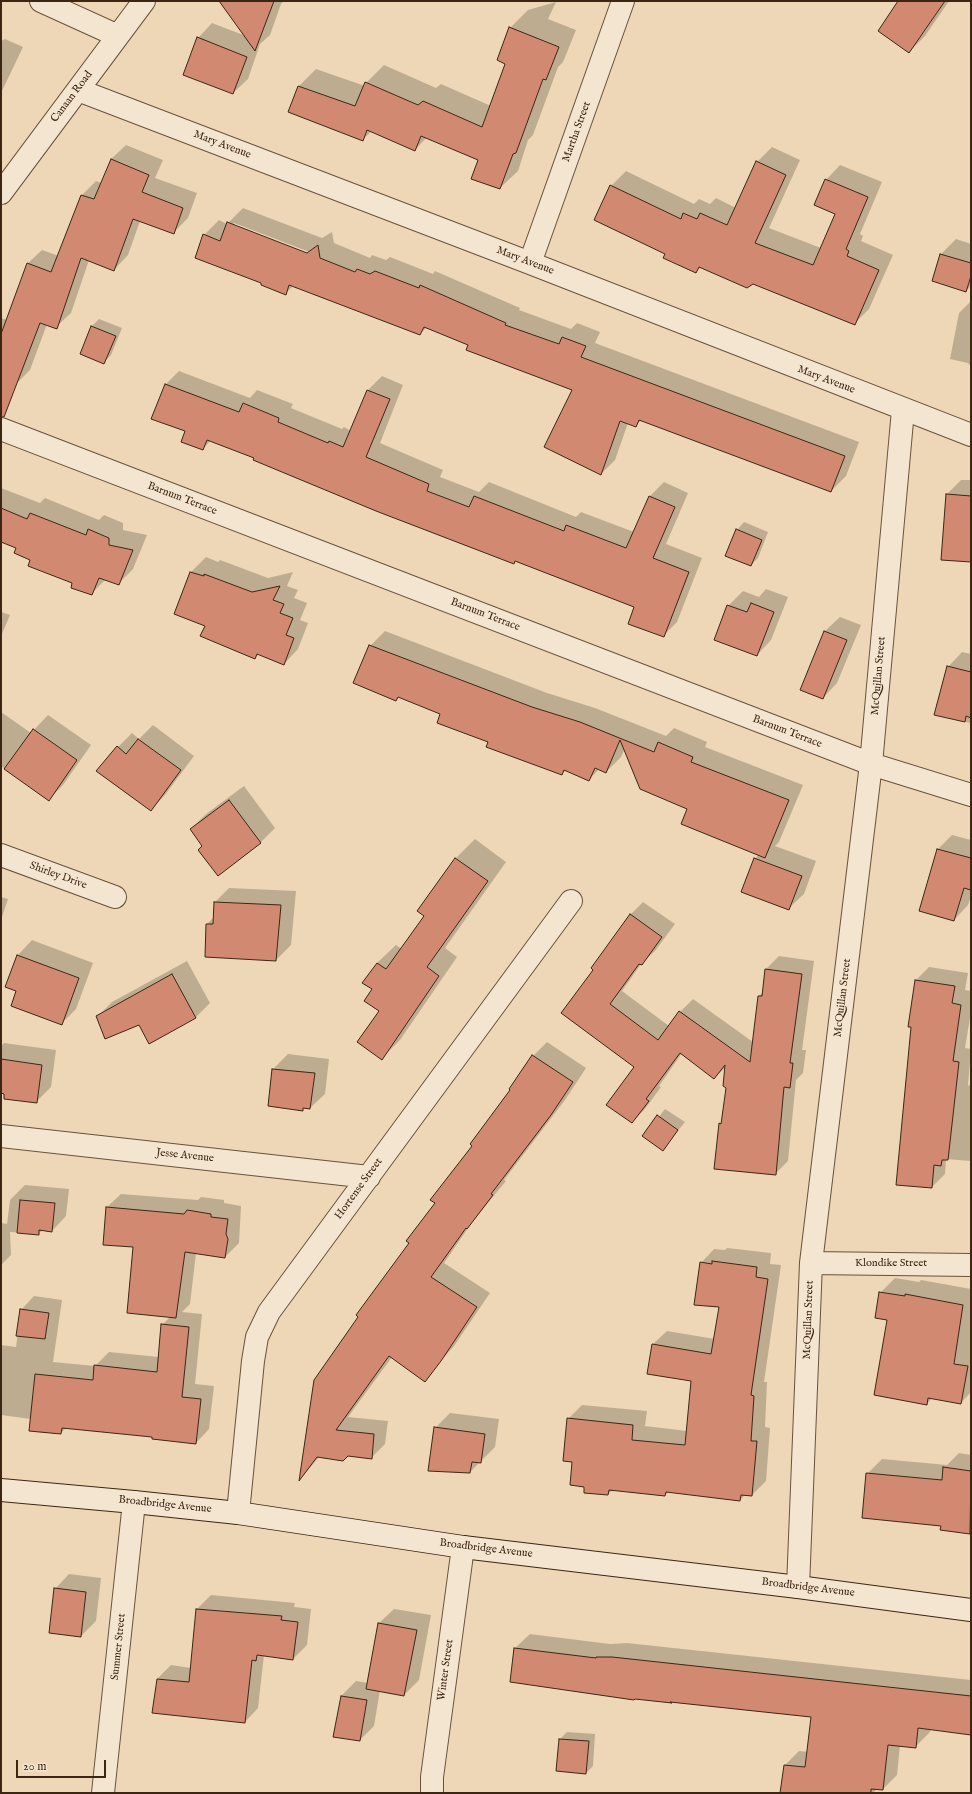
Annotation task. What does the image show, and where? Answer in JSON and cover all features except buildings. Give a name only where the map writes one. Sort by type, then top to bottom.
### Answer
[{"type":"street","points":[[41,1],[118,36]]},
{"type":"street","name":"Canaan Road","points":[[1,193],[144,1]]},
{"type":"street","name":"Martha Street","points":[[530,263],[623,1]]},
{"type":"street","name":"Mary Avenue","points":[[78,90],[530,263],[903,410],[971,435]]},
{"type":"street","name":"McQuillan Street","points":[[798,1587],[811,1263],[871,764],[903,410]]},
{"type":"street","name":"Barnum Terrace","points":[[1,429],[871,764],[971,795]]},
{"type":"street","name":"Shirley Drive","points":[[1,855],[115,897]]},
{"type":"street","name":"Hortense Street","points":[[238,1513],[253,1361],[257,1338],[269,1312],[571,902]]},
{"type":"street","name":"Jesse Avenue","points":[[1,1136],[369,1177]]},
{"type":"street","name":"Klondike Street","points":[[811,1263],[971,1265]]},
{"type":"street","name":"Broadbridge Avenue","points":[[1,1490],[238,1513],[463,1547],[798,1587],[971,1610]]},
{"type":"street","name":"Summer Street","points":[[103,1793],[134,1502]]},
{"type":"street","name":"Winter Street","points":[[432,1793],[432,1777],[463,1547]]}]
